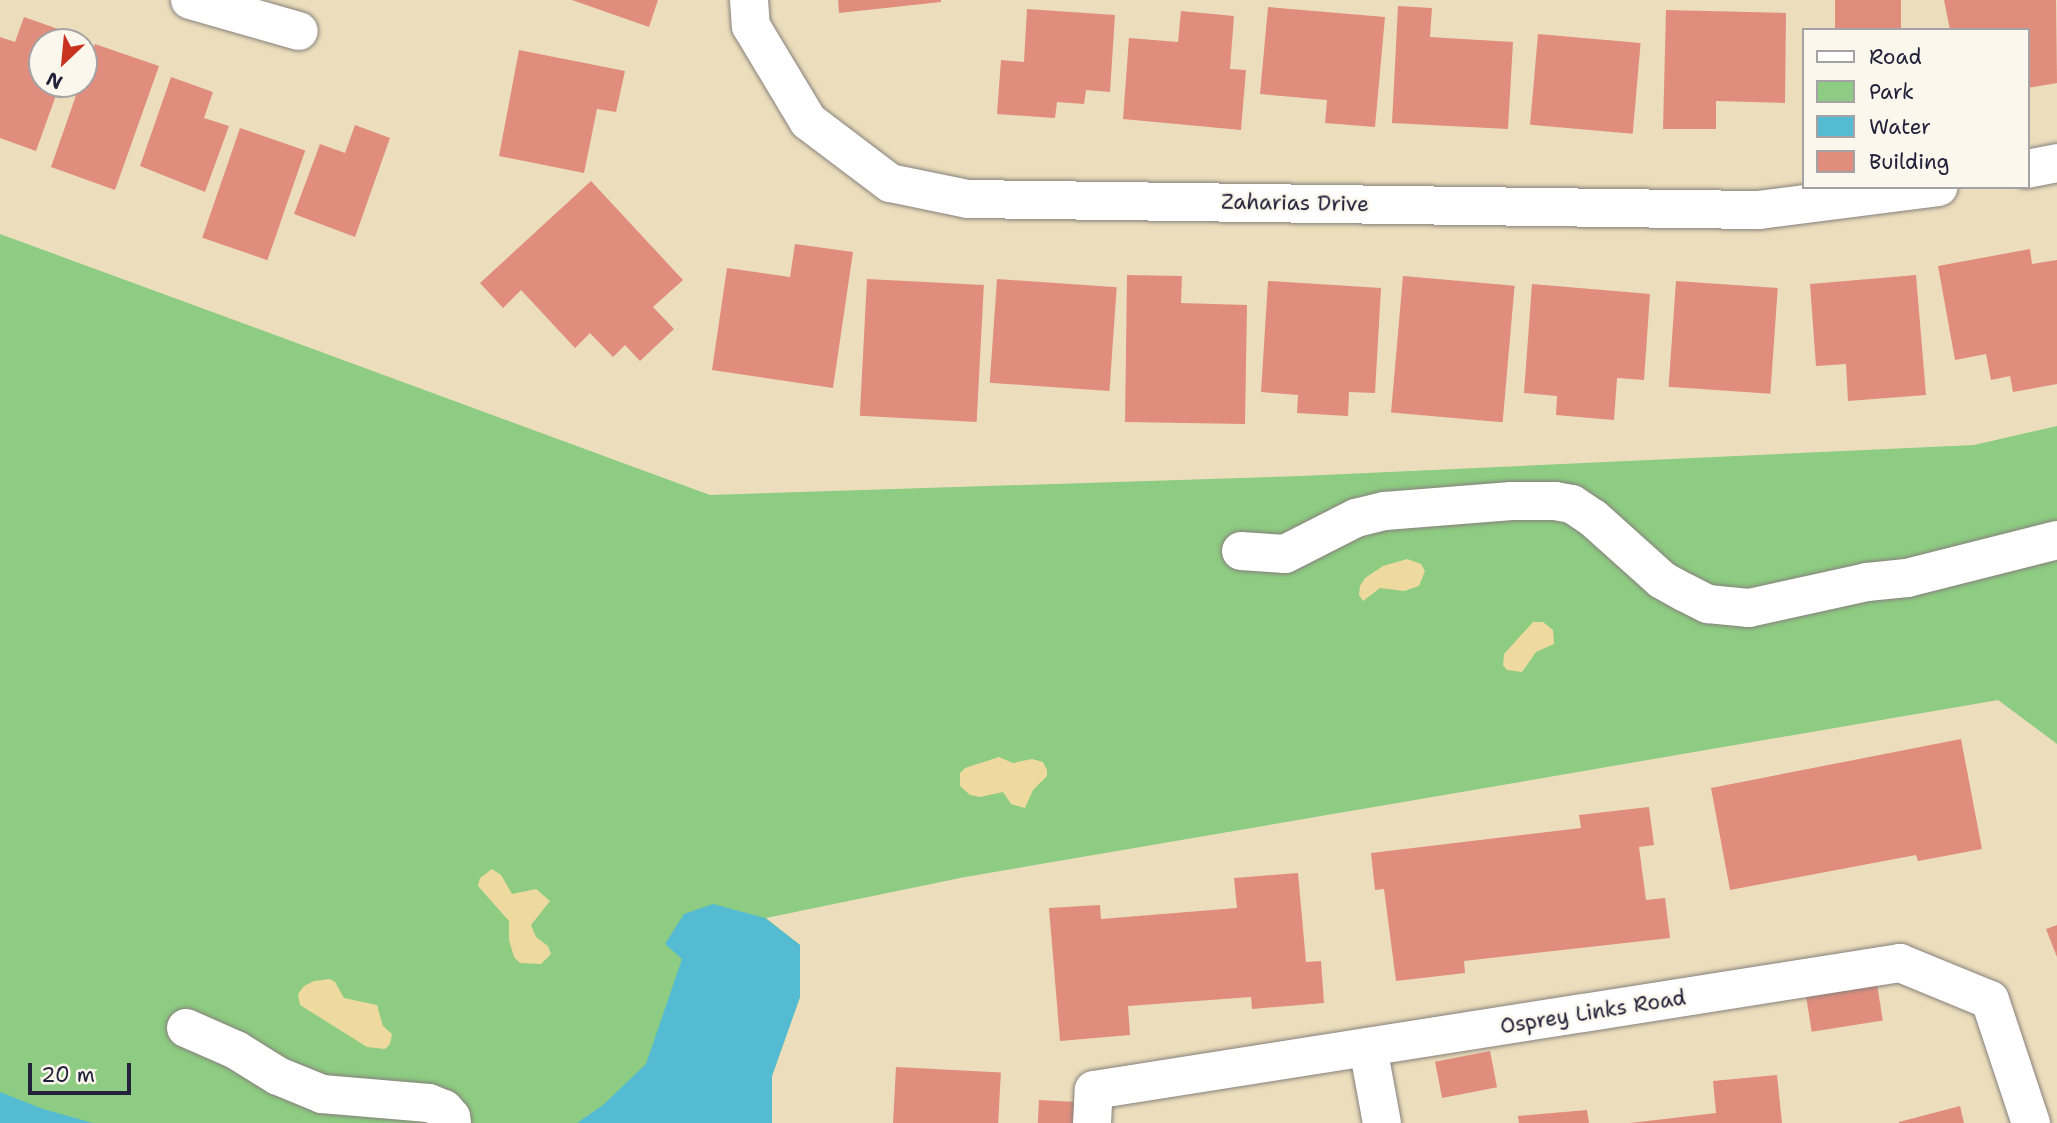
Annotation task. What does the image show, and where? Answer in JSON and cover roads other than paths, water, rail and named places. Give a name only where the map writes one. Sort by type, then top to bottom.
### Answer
[{"type":"street","points":[[190,0],[299,31]]},
{"type":"street","name":"Zaharias Drive","points":[[749,0],[751,26],[808,121],[890,183],[968,199],[1759,209],[1923,189]]},
{"type":"street","points":[[2029,169],[2057,163]]},
{"type":"street","points":[[1241,551],[1284,554],[1356,518],[1385,511],[1512,501],[1555,501],[1572,504],[1593,518],[1662,580],[1708,604],[1748,608],[1867,582],[1907,578],[2057,540]]},
{"type":"street","name":"Osprey Links Road","points":[[1092,1123],[1094,1090],[1900,963],[1990,1000],[2031,1123]]},
{"type":"street","points":[[186,1028],[236,1050],[278,1076],[322,1094],[429,1103],[444,1109],[452,1117],[452,1123]]},
{"type":"street","points":[[1368,1048],[1382,1123]]},
{"type":"water","points":[[713,904],[765,918],[800,945],[800,997],[772,1076],[772,1123],[577,1123],[603,1105],[646,1064],[682,959],[665,944],[684,914]]},
{"type":"water","points":[[0,1092],[43,1109],[93,1123],[0,1123]]}]
